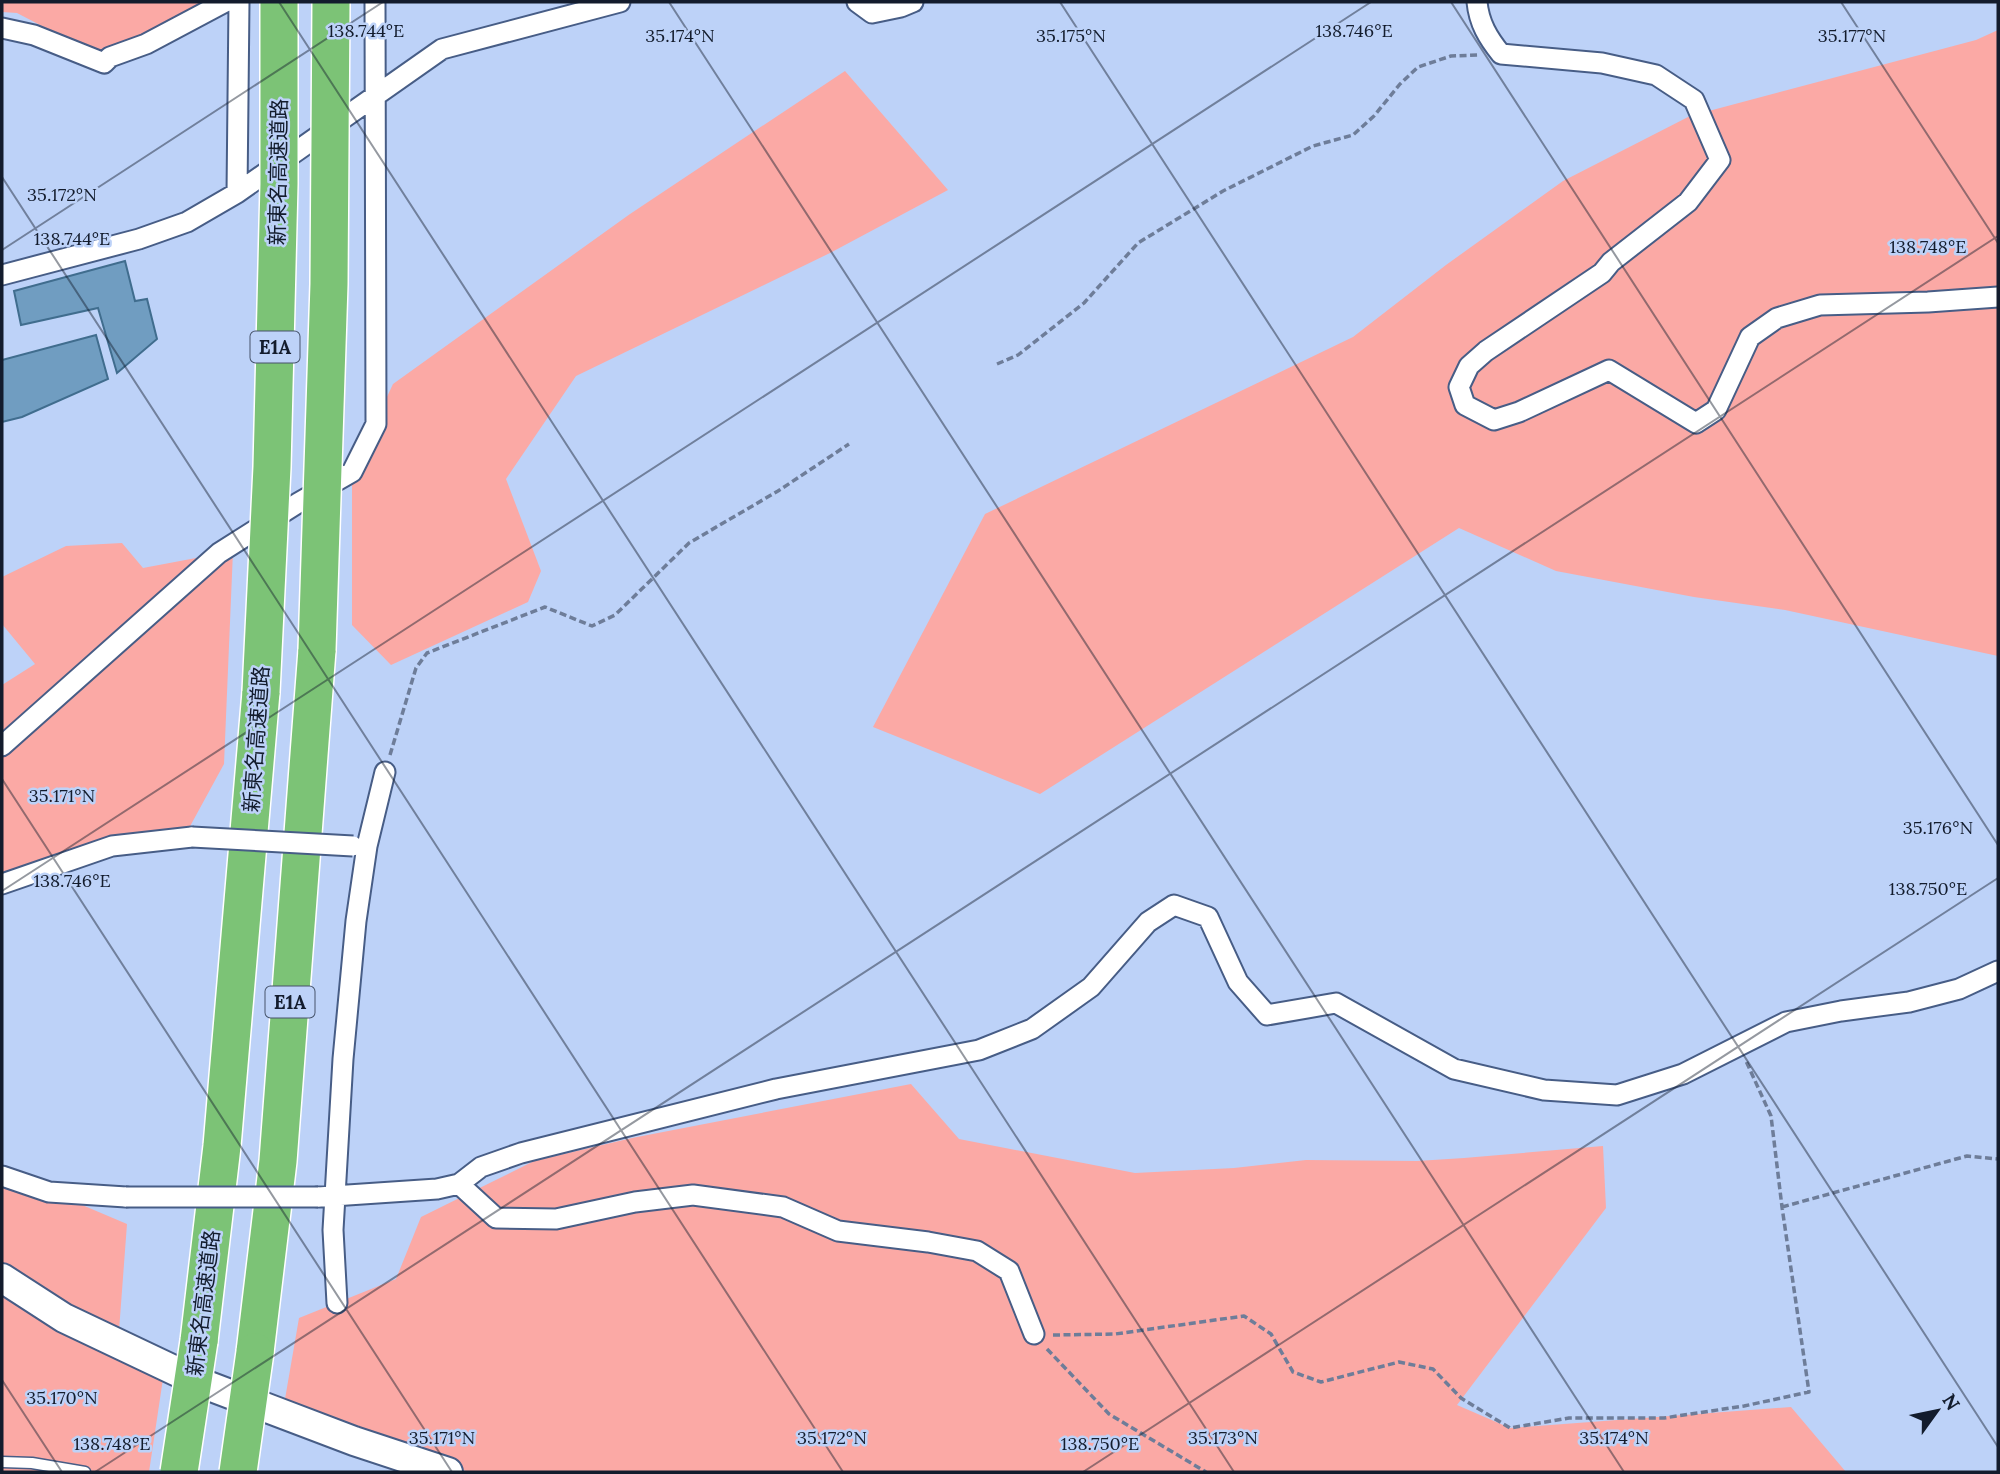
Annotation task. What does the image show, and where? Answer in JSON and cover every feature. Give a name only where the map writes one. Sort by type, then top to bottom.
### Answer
[{"type":"highway","name":"新東名高速道路","points":[[179,1472],[199,1341],[222,1146],[261,692],[272,467],[279,184],[279,2]]},
{"type":"highway","name":"E1A","points":[[238,1472],[278,1161],[317,650],[329,284],[331,2]]},
{"type":"street","points":[[2,28],[34,35],[104,63],[110,57],[146,44],[225,2]]},
{"type":"street","points":[[237,193],[239,2]]},
{"type":"street","points":[[2,746],[219,553],[352,472],[376,424],[375,2]]},
{"type":"street","points":[[2,275],[151,235],[187,222],[237,193],[442,49],[621,2]]},
{"type":"street","points":[[857,2],[872,13],[913,2]]},
{"type":"street","points":[[1477,2],[1487,37],[1501,54],[1602,63],[1656,75],[1694,100],[1720,160],[1688,202],[1611,262],[1602,273],[1486,351],[1469,366],[1459,387],[1465,405],[1494,420],[1519,412],[1609,370],[1696,423],[1716,410],[1750,337],[1777,318],[1820,305],[1928,303],[1998,296]]},
{"type":"street","points":[[337,1303],[333,1230],[326,1197],[344,1045],[360,846],[385,772]]},
{"type":"street","points":[[2,884],[112,846],[192,837],[360,846]]},
{"type":"street","points":[[2,1176],[49,1192],[126,1197],[326,1197],[437,1189],[459,1184],[481,1167],[521,1153],[776,1089],[979,1050],[1032,1029],[1091,987],[1148,922],[1174,905],[1208,917],[1238,982],[1267,1015],[1336,1003],[1454,1069],[1544,1090],[1617,1095],[1683,1074],[1786,1022],[1909,1002],[1959,989],[1998,971]]},
{"type":"street","points":[[459,1184],[496,1218],[556,1219],[635,1202],[693,1195],[783,1208],[838,1231],[977,1251],[1009,1272],[1034,1334]]},
{"type":"street","points":[[2,1278],[64,1318],[201,1383],[354,1441],[448,1472]]},
{"type":"lane","points":[[2,1462],[32,1463],[85,1472]]},
{"type":"path","points":[[997,364],[1018,355],[1084,303],[1138,243],[1223,191],[1313,146],[1353,135],[1374,116],[1418,66],[1451,56],[1501,54]]},
{"type":"path","points":[[385,772],[415,668],[427,653],[545,607],[592,626],[615,615],[689,543],[778,491],[849,444]]},
{"type":"path","points":[[1034,1334],[1115,1334],[1244,1316],[1271,1334],[1293,1372],[1321,1382],[1399,1363],[1433,1369],[1461,1398],[1510,1428],[1569,1419],[1664,1418],[1744,1406],[1809,1392],[1770,1116],[1739,1045]]},
{"type":"path","points":[[1782,1207],[1967,1156],[1998,1158]]},
{"type":"path","points":[[1034,1334],[1108,1414],[1206,1472]]},
{"type":"shaded area","points":[[2,2],[219,2],[113,56],[88,50],[17,13],[2,12]]},
{"type":"shaded area","points":[[1998,30],[1998,656],[1785,610],[1694,597],[1556,571],[1459,528],[1040,794],[873,727],[985,514],[1353,337],[1446,265],[1563,181],[1690,116],[1976,40]]},
{"type":"shaded area","points":[[845,71],[948,190],[830,253],[576,376],[506,479],[541,571],[528,602],[391,665],[352,625],[352,472],[393,384],[630,214]]},
{"type":"shaded area","points":[[122,543],[143,568],[233,551],[224,764],[188,830],[2,889],[2,685],[35,664],[2,624],[2,577],[66,546]]},
{"type":"shaded area","points":[[911,1084],[959,1139],[1135,1173],[1234,1168],[1306,1160],[1417,1161],[1603,1146],[1606,1208],[1457,1405],[1510,1428],[1791,1407],[1846,1472],[469,1472],[286,1412],[285,1399],[299,1318],[396,1279],[421,1217],[534,1161],[632,1138]]},
{"type":"shaded area","points":[[2,1171],[127,1224],[118,1344],[164,1372],[149,1472],[2,1472]]},
{"type":"building","points":[[125,261],[135,301],[147,299],[157,339],[117,373],[98,308],[21,325],[14,291]]},
{"type":"building","points":[[96,335],[108,379],[22,417],[2,422],[2,360]]}]
